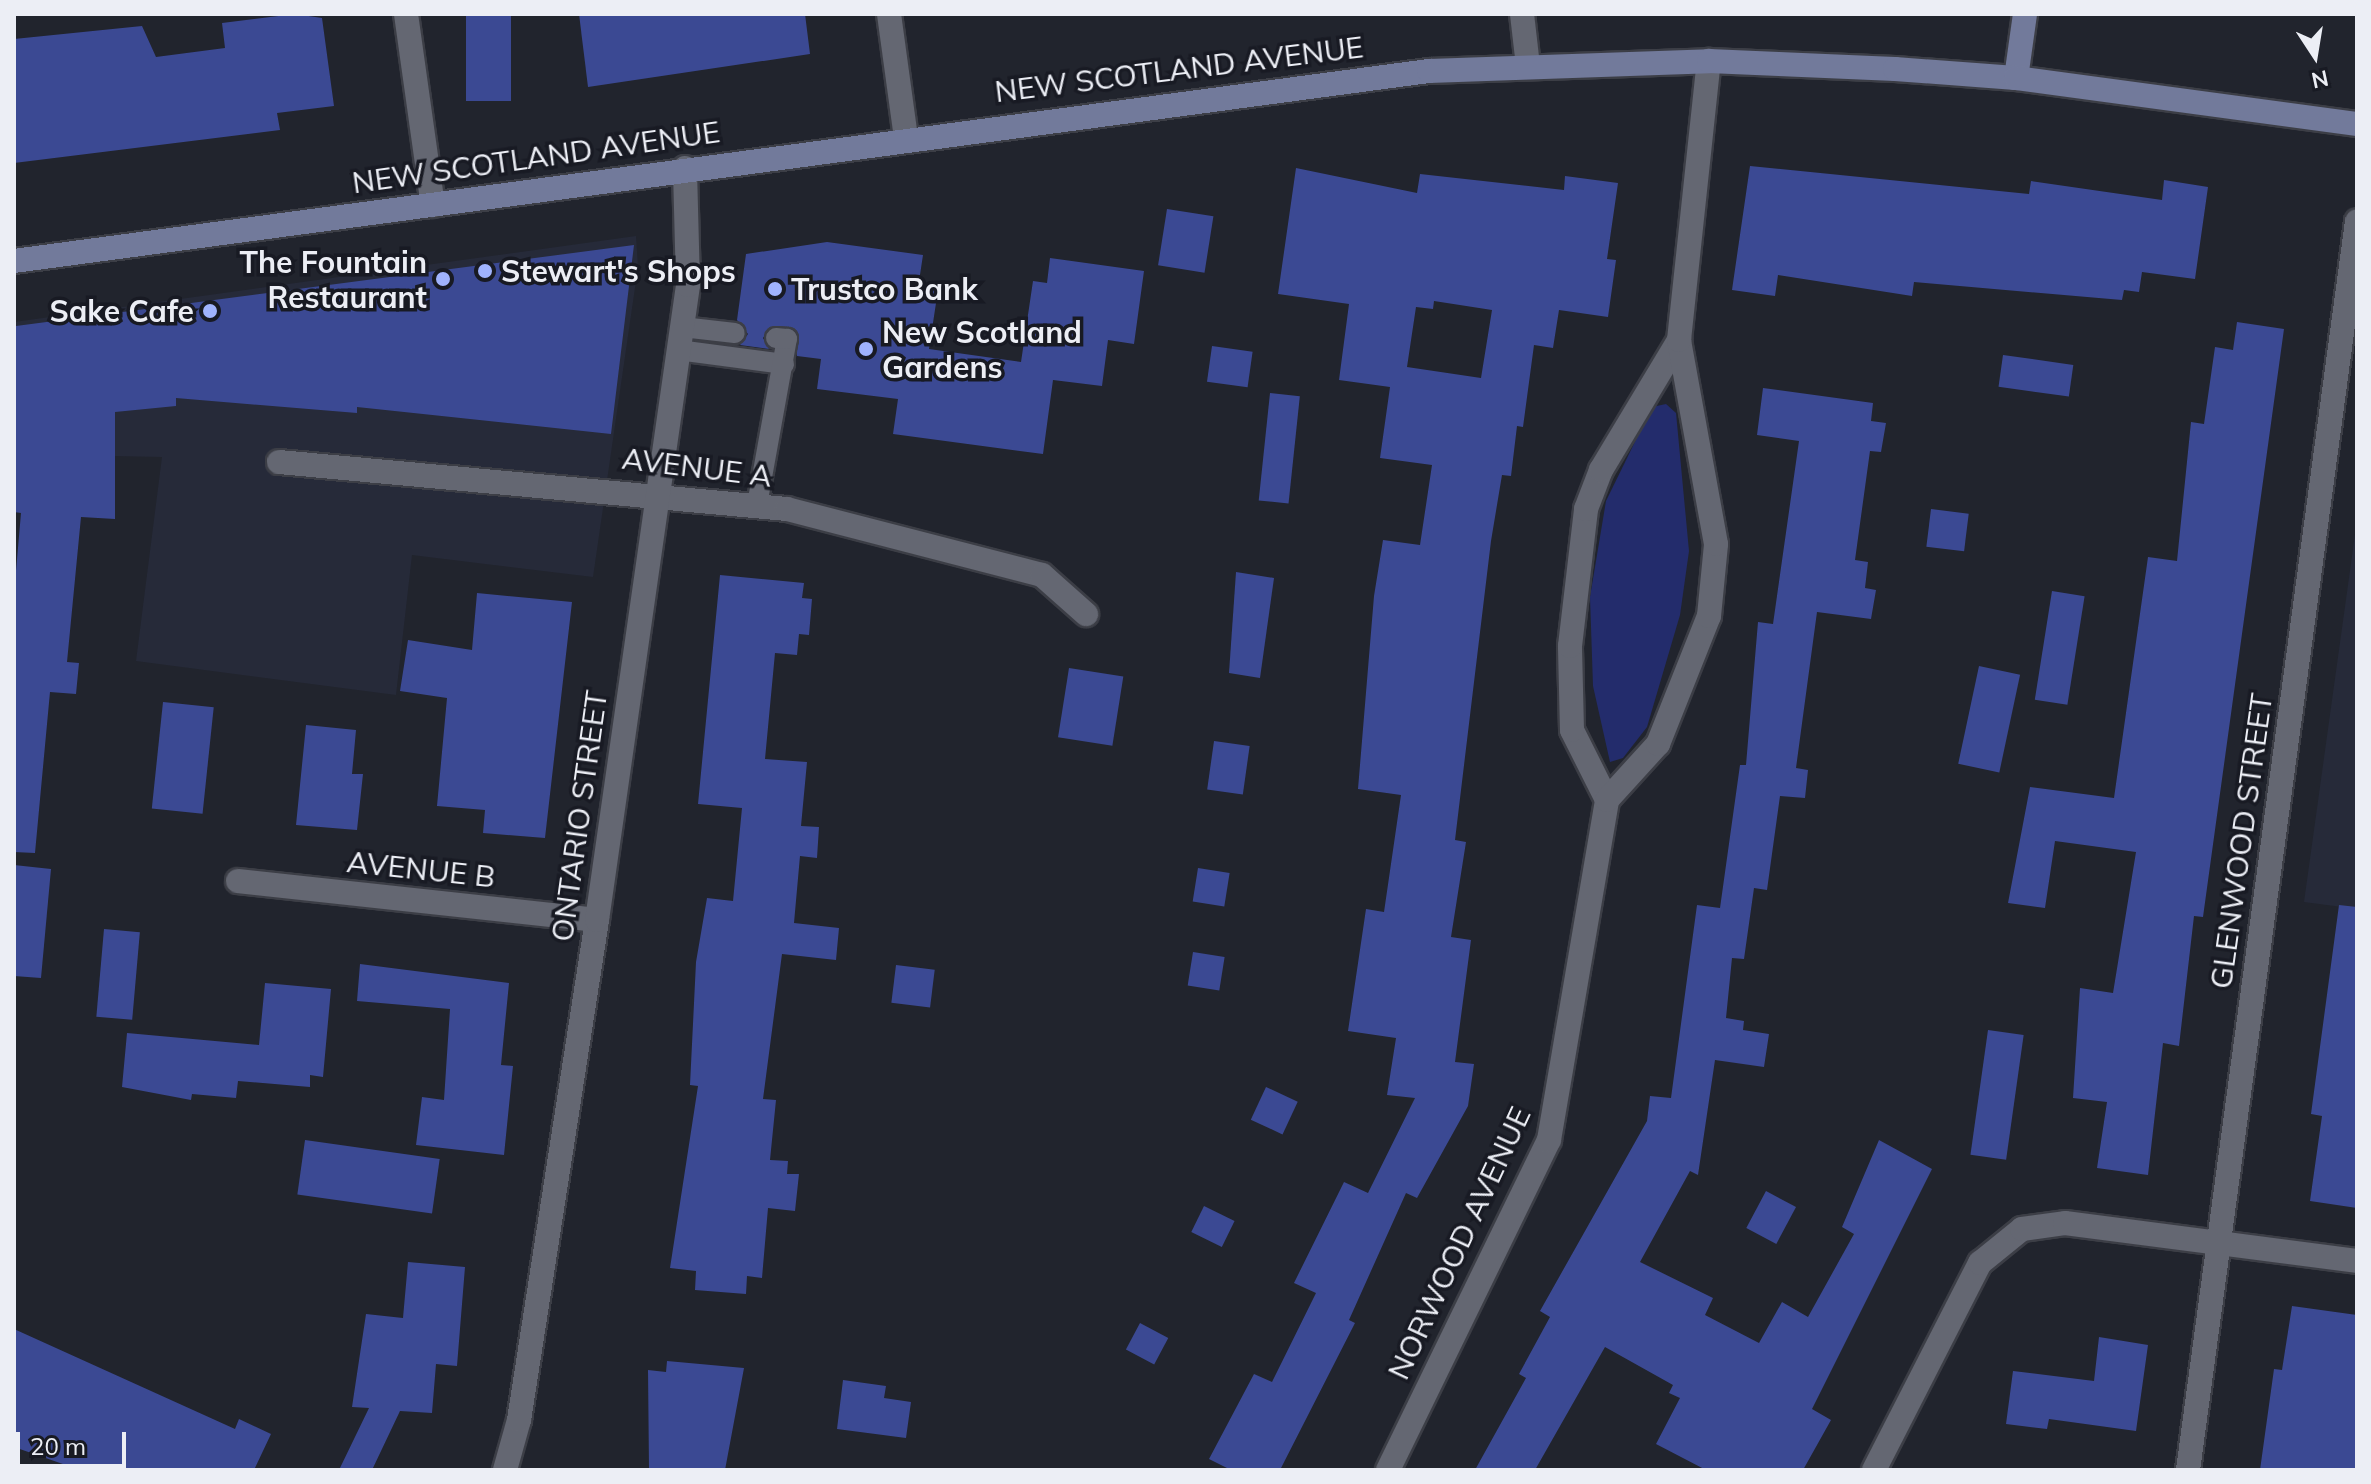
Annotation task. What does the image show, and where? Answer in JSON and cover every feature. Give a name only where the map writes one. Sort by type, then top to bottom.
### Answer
[{"type":"street","points":[[406,14],[433,205]]},
{"type":"street","points":[[889,14],[906,138]]},
{"type":"street","points":[[1522,14],[1528,66]]},
{"type":"street","points":[[2016,78],[2025,14]]},
{"type":"street","points":[[1679,340],[1601,470],[1586,509],[1570,646],[1572,730],[1607,800],[1658,744],[1709,616],[1716,544],[1679,340],[1709,61]]},
{"type":"street","name":"NEW SCOTLAND AVENUE","points":[[14,261],[1325,80],[1528,66],[1709,61],[2016,78],[2357,124]]},
{"type":"street","name":"ONTARIO STREET","points":[[505,1470],[519,1420],[597,920],[680,338],[691,232],[685,168]]},
{"type":"street","name":"GLENWOOD STREET","points":[[2188,1470],[2357,221]]},
{"type":"street","name":"AVENUE A","points":[[279,462],[656,492],[757,505],[951,546],[1042,575],[1086,614]]},
{"type":"street","name":"NORWOOD AVENUE","points":[[1388,1470],[1549,1140],[1607,800]]},
{"type":"street","name":"AVENUE B","points":[[238,881],[597,920]]},
{"type":"street","points":[[1874,1470],[1966,1287],[1994,1246],[2039,1224],[2220,1242],[2357,1261]]},
{"type":"lane","points":[[680,338],[735,333]]},
{"type":"lane","points":[[680,338],[784,364]]},
{"type":"lane","points":[[757,505],[787,339],[776,338]]},
{"type":"shaded area","points":[[636,236],[638,267],[593,577],[412,555],[396,695],[136,661],[162,457],[14,454],[14,322]]},
{"type":"shaded area","points":[[1666,404],[1676,413],[1689,551],[1680,615],[1647,727],[1623,758],[1610,762],[1593,686],[1590,597],[1606,501],[1652,407]]},
{"type":"shaded area","points":[[2357,520],[2357,909],[2304,902]]},
{"type":"building","points":[[295,14],[322,18],[334,106],[277,113],[280,130],[14,163],[14,39],[142,26],[156,57],[225,48],[222,23]]},
{"type":"building","points":[[466,14],[511,14],[511,101],[466,101]]},
{"type":"building","points":[[579,14],[805,14],[810,54],[588,87]]},
{"type":"building","points":[[1750,166],[2029,194],[2031,181],[2162,200],[2164,180],[2208,187],[2195,279],[2142,272],[2139,292],[2124,290],[2122,300],[1914,282],[1912,296],[1778,275],[1775,296],[1732,290]]},
{"type":"building","points":[[1296,168],[1417,193],[1420,174],[1564,190],[1565,176],[1618,183],[1607,259],[1616,260],[1608,317],[1559,310],[1553,348],[1534,345],[1523,427],[1517,426],[1511,476],[1502,475],[1491,541],[1455,840],[1466,842],[1451,937],[1471,940],[1455,1062],[1474,1064],[1468,1106],[1417,1198],[1406,1193],[1349,1320],[1355,1323],[1280,1470],[1231,1470],[1209,1459],[1254,1374],[1272,1382],[1316,1293],[1294,1283],[1344,1182],[1368,1193],[1415,1098],[1387,1095],[1396,1038],[1348,1031],[1366,909],[1384,912],[1401,795],[1358,789],[1374,596],[1383,540],[1420,545],[1432,465],[1380,458],[1390,387],[1339,380],[1349,304],[1278,294]],"holes":[[[1434,301],[1492,310],[1481,378],[1407,367],[1416,307],[1433,309]]]},
{"type":"building","points":[[1167,209],[1213,216],[1205,273],[1158,265]]},
{"type":"building","name":"New Scotland Gardens","points":[[827,242],[923,255],[918,288],[938,290],[929,349],[1021,362],[1033,281],[1047,283],[1050,258],[1144,271],[1134,344],[1108,340],[1102,386],[1053,380],[1043,454],[893,434],[898,399],[817,389],[821,359],[797,356],[794,328],[770,327],[763,338],[769,349],[740,345],[748,334],[737,320],[746,254]]},
{"type":"building","points":[[634,245],[611,434],[357,407],[357,413],[176,398],[176,406],[115,412],[115,519],[81,517],[67,662],[79,663],[76,694],[50,692],[35,853],[14,852],[14,594],[21,513],[14,512],[16,326]]},
{"type":"building","points":[[2237,322],[2284,329],[2203,917],[2194,916],[2179,1046],[2163,1043],[2148,1175],[2097,1168],[2107,1102],[2073,1098],[2080,988],[2113,993],[2136,852],[2055,841],[2045,908],[2008,903],[2030,787],[2114,798],[2148,557],[2177,561],[2191,422],[2204,424],[2215,347],[2233,350]]},
{"type":"building","points":[[1212,346],[1253,352],[1248,387],[1207,382]]},
{"type":"building","points":[[2003,355],[2073,365],[2069,397],[1999,387]]},
{"type":"building","points":[[1763,388],[1873,403],[1871,421],[1886,423],[1881,452],[1870,451],[1855,560],[1868,562],[1865,588],[1876,590],[1871,619],[1817,612],[1796,768],[1808,770],[1805,798],[1780,796],[1767,890],[1754,888],[1744,959],[1732,958],[1726,1018],[1744,1021],[1743,1030],[1769,1034],[1764,1067],[1715,1060],[1698,1175],[1690,1171],[1640,1262],[1713,1298],[1705,1315],[1759,1343],[1782,1302],[1808,1317],[1854,1234],[1842,1227],[1879,1140],[1932,1169],[1812,1409],[1831,1420],[1803,1470],[1706,1470],[1656,1444],[1680,1398],[1669,1393],[1673,1385],[1605,1347],[1535,1470],[1475,1470],[1526,1378],[1519,1374],[1550,1317],[1540,1311],[1647,1121],[1650,1096],[1671,1098],[1697,905],[1720,908],[1740,765],[1746,765],[1758,622],[1773,624],[1799,441],[1757,435]]},
{"type":"building","points":[[1270,393],[1300,396],[1289,504],[1259,500]]},
{"type":"building","points":[[1931,509],[1969,514],[1964,551],[1926,547]]},
{"type":"building","points":[[1236,572],[1274,578],[1260,678],[1229,673]]},
{"type":"building","points":[[720,575],[804,583],[802,598],[812,599],[809,635],[799,634],[797,655],[775,653],[765,759],[807,762],[801,826],[819,827],[817,858],[800,856],[794,923],[839,928],[836,960],[782,954],[763,1099],[776,1100],[770,1160],[788,1161],[787,1174],[799,1174],[795,1211],[768,1208],[762,1278],[747,1276],[746,1294],[695,1290],[696,1271],[670,1268],[698,1086],[690,1085],[696,962],[707,898],[733,901],[742,808],[698,804]]},
{"type":"building","points":[[2052,591],[2085,596],[2067,705],[2035,700]]},
{"type":"building","points":[[477,593],[572,602],[545,838],[483,833],[485,810],[437,806],[447,698],[400,691],[408,640],[472,650]]},
{"type":"building","points":[[1979,666],[2020,675],[1999,773],[1958,764]]},
{"type":"building","points":[[1069,668],[1123,677],[1112,746],[1058,737]]},
{"type":"building","points":[[163,702],[214,707],[203,814],[152,808]]},
{"type":"building","points":[[306,725],[356,730],[352,774],[363,774],[357,830],[296,825]]},
{"type":"building","points":[[1214,741],[1250,746],[1243,795],[1207,790]]},
{"type":"building","points":[[14,865],[51,869],[41,978],[14,976]]},
{"type":"building","points":[[1198,868],[1230,873],[1224,907],[1193,902]]},
{"type":"building","points":[[2339,905],[2357,907],[2357,1208],[2310,1201],[2322,1116],[2311,1114]]},
{"type":"building","points":[[104,929],[140,932],[132,1020],[96,1017]]},
{"type":"building","points":[[1193,952],[1225,957],[1219,991],[1188,986]]},
{"type":"building","points":[[360,964],[509,983],[501,1065],[513,1066],[504,1155],[416,1145],[422,1097],[444,1100],[450,1009],[357,1001]]},
{"type":"building","points":[[896,965],[935,970],[930,1007],[891,1003]]},
{"type":"building","points":[[265,983],[331,989],[323,1077],[310,1075],[310,1087],[238,1081],[236,1098],[192,1094],[191,1100],[122,1087],[127,1033],[259,1045]]},
{"type":"building","points":[[1988,1030],[2024,1035],[2006,1160],[1970,1155]]},
{"type":"building","points":[[1266,1087],[1298,1102],[1283,1134],[1251,1120]]},
{"type":"building","points":[[305,1140],[440,1159],[432,1213],[297,1194]]},
{"type":"building","points":[[1766,1191],[1796,1207],[1776,1244],[1746,1228]]},
{"type":"building","points":[[1204,1206],[1235,1221],[1222,1247],[1191,1232]]},
{"type":"building","points":[[408,1262],[465,1267],[457,1366],[436,1364],[432,1413],[400,1411],[372,1470],[339,1470],[369,1408],[352,1407],[366,1314],[403,1318]]},
{"type":"building","points":[[2292,1306],[2357,1315],[2357,1470],[2260,1470],[2274,1369],[2282,1370]]},
{"type":"building","points":[[1140,1323],[1168,1338],[1154,1365],[1126,1349]]},
{"type":"building","points":[[14,1329],[235,1429],[239,1419],[271,1434],[254,1470],[80,1470],[14,1447]]},
{"type":"building","points":[[2099,1337],[2148,1345],[2136,1431],[2049,1419],[2047,1429],[2006,1424],[2013,1371],[2094,1381]]},
{"type":"building","points":[[667,1361],[744,1368],[725,1470],[649,1470],[648,1370],[666,1372]]},
{"type":"building","points":[[843,1380],[886,1386],[884,1398],[911,1402],[906,1438],[837,1429]]},
{"type":"place","name":"Stewart's Shops","points":[[485,271]]},
{"type":"place","name":"The Fountain Restaurant","points":[[443,279]]},
{"type":"place","name":"Trustco Bank","points":[[775,289]]},
{"type":"place","name":"Sake Cafe","points":[[210,311]]},
{"type":"place","name":"New Scotland Gardens","points":[[866,349]]}]
